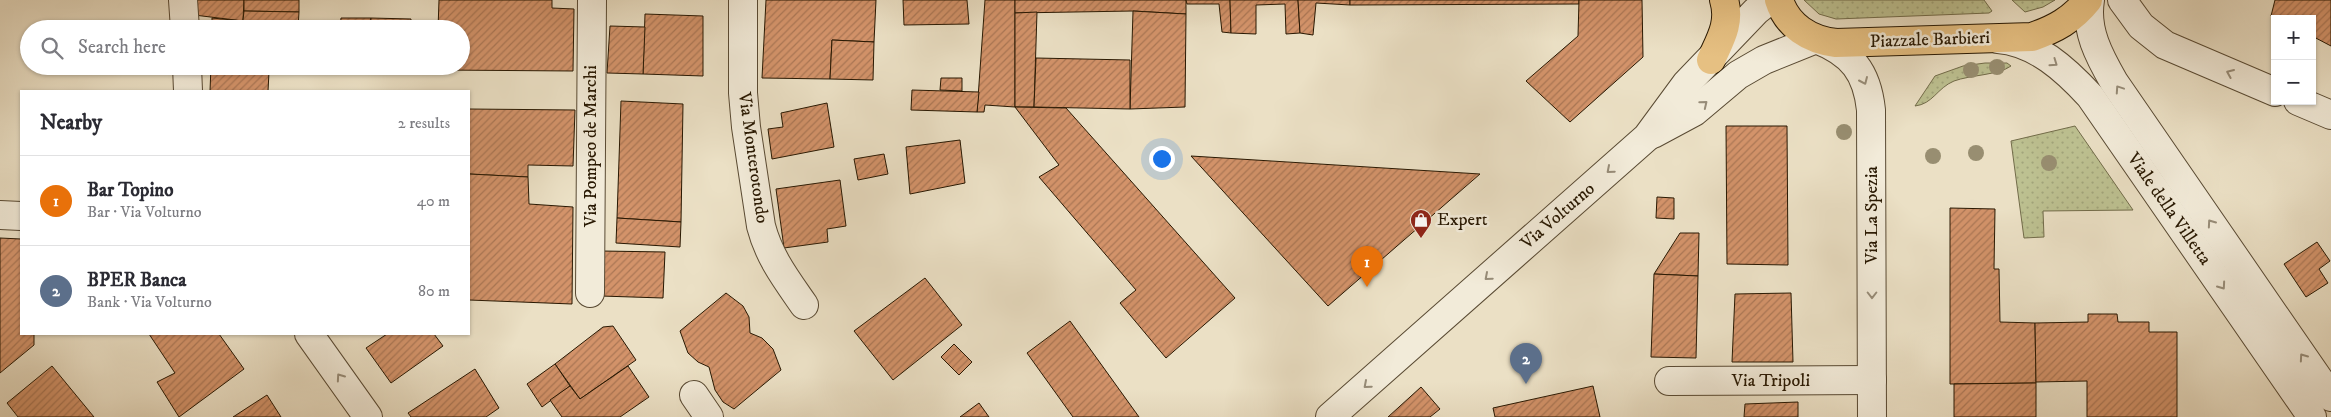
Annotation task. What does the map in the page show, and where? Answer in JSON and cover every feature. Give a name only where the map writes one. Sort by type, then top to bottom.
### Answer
[{"type":"main road","points":[[1711,60],[1724,32],[1726,14],[1724,0]]},
{"type":"main road","name":"Piazzale Barbieri","points":[[1779,0],[1791,22],[1798,29],[1816,39],[1836,43],[2032,37],[2045,33],[2069,20],[2089,0]]},
{"type":"street","points":[[183,0],[184,20]]},
{"type":"street","name":"Via Pompeo de Marchi","points":[[590,293],[592,0]]},
{"type":"street","name":"Via Monterotondo","points":[[744,0],[743,102],[761,226],[776,266],[804,305]]},
{"type":"street","name":"Via Volturno","points":[[1330,417],[1647,137],[1686,84],[1751,16],[1770,0]]},
{"type":"street","points":[[2089,0],[2090,28],[2101,59],[2114,82],[2331,397]]},
{"type":"street","points":[[2122,0],[2141,26],[2165,45],[2271,90]]},
{"type":"street","points":[[1647,137],[1694,112],[1738,76],[1764,60],[1816,39]]},
{"type":"street","name":"Via La Spezia","points":[[1816,39],[1838,50],[1856,65],[1868,87],[1870,98],[1872,417]]},
{"type":"street","name":"Viale della Villetta","points":[[1994,39],[2012,41],[2041,54],[2068,73],[2090,96],[2312,417]]},
{"type":"street","points":[[187,75],[188,90]]},
{"type":"street","points":[[2307,105],[2331,115]]},
{"type":"street","points":[[0,215],[20,216]]},
{"type":"street","points":[[310,335],[368,417]]},
{"type":"street","name":"Via Tripoli","points":[[1669,381],[1872,380]]},
{"type":"street","points":[[694,395],[709,417]]},
{"type":"green space","points":[[1804,0],[1984,0],[1992,11],[1989,13],[1836,19],[1819,14]]},
{"type":"green space","points":[[2012,0],[2055,0],[2043,7],[2025,12]]},
{"type":"green space","points":[[2007,63],[2011,66],[1992,73],[1954,81],[1931,99],[1915,106],[1935,76],[1963,66]]},
{"type":"green space","points":[[2075,126],[2133,210],[2043,211],[2044,237],[2024,238],[2011,141]]},
{"type":"building","points":[[186,0],[244,0],[243,20],[186,14]]},
{"type":"building","points":[[244,0],[299,0],[299,12],[244,11]]},
{"type":"building","points":[[439,0],[552,0],[552,8],[574,9],[573,71],[470,70],[470,20],[438,20]]},
{"type":"building","points":[[766,0],[876,0],[874,42],[832,40],[830,79],[762,78]]},
{"type":"building","points":[[903,0],[967,0],[969,24],[904,25]]},
{"type":"building","points":[[985,0],[1015,0],[1015,107],[985,105],[984,112],[977,112]]},
{"type":"building","points":[[1015,0],[1186,0],[1186,14],[1133,11],[1015,13]]},
{"type":"building","points":[[1186,0],[1230,0],[1231,33],[1222,32],[1219,4],[1187,4]]},
{"type":"building","points":[[1230,0],[1298,0],[1300,33],[1286,34],[1285,4],[1256,5],[1256,34],[1231,33]]},
{"type":"building","points":[[1298,0],[1350,0],[1350,5],[1316,3],[1313,35],[1300,33]]},
{"type":"building","points":[[1350,0],[1579,0],[1579,4],[1350,5]]},
{"type":"building","points":[[1579,0],[1642,0],[1643,57],[1570,122],[1526,81],[1578,36]]},
{"type":"building","points":[[2275,0],[2331,0],[2331,46],[2316,38],[2316,15],[2271,15]]},
{"type":"building","points":[[244,11],[299,12],[299,20],[243,20]]},
{"type":"building","points":[[1133,11],[1186,14],[1185,107],[1130,109]]},
{"type":"building","points":[[1037,12],[1034,107],[1015,107],[1015,13]]},
{"type":"building","points":[[645,14],[703,16],[703,76],[643,74]]},
{"type":"building","points":[[212,18],[233,20],[212,20]]},
{"type":"building","points":[[341,18],[371,18],[371,20],[341,20]]},
{"type":"building","points":[[371,18],[411,19],[411,20],[371,20]]},
{"type":"building","points":[[610,26],[645,27],[643,74],[607,73]]},
{"type":"building","points":[[832,40],[874,42],[873,80],[830,79]]},
{"type":"building","points":[[1036,58],[1130,60],[1130,109],[1034,107]]},
{"type":"building","points":[[211,75],[269,75],[268,90],[210,90]]},
{"type":"building","points":[[941,78],[962,78],[962,91],[940,90]]},
{"type":"building","points":[[912,90],[979,92],[977,112],[911,110]]},
{"type":"building","points":[[621,101],[683,104],[681,222],[617,218]]},
{"type":"building","points":[[827,103],[834,147],[772,159],[768,129],[783,127],[781,113]]},
{"type":"building","points":[[1015,107],[1066,108],[1235,298],[1166,358],[1120,303],[1136,290],[1039,177],[1059,165]]},
{"type":"building","points":[[470,109],[575,110],[573,166],[528,165],[528,177],[470,174]]},
{"type":"building","points":[[1726,126],[1787,126],[1788,265],[1727,264]]},
{"type":"building","points":[[960,140],[965,183],[910,194],[906,147]]},
{"type":"building","points":[[884,154],[888,174],[858,180],[854,159]]},
{"type":"building","points":[[1191,156],[1480,174],[1328,306]]},
{"type":"building","points":[[470,174],[528,177],[529,204],[573,207],[572,304],[470,300]]},
{"type":"building","points":[[840,180],[846,226],[827,229],[828,242],[784,248],[776,189]]},
{"type":"building","points":[[1657,197],[1674,198],[1674,219],[1656,218]]},
{"type":"building","points":[[1950,208],[1995,209],[1994,269],[1999,269],[2000,322],[2035,323],[2036,383],[1950,384]]},
{"type":"building","points":[[617,218],[681,222],[680,247],[616,243]]},
{"type":"building","points":[[1680,233],[1699,233],[1698,276],[1654,274]]},
{"type":"building","points":[[0,238],[20,239],[20,335],[34,335],[34,345],[0,373]]},
{"type":"building","points":[[2317,242],[2330,261],[2319,269],[2328,283],[2306,297],[2284,264]]},
{"type":"building","points":[[602,251],[665,252],[663,298],[601,296]]},
{"type":"building","points":[[1654,274],[1698,276],[1696,358],[1651,357]]},
{"type":"building","points":[[925,278],[962,325],[893,380],[854,331]]},
{"type":"building","points":[[726,293],[743,306],[749,317],[750,333],[762,338],[773,349],[781,370],[734,409],[723,402],[715,390],[709,367],[698,362],[688,353],[680,331]]},
{"type":"building","points":[[1791,293],[1793,362],[1732,362],[1735,294]]},
{"type":"building","points":[[2088,314],[2117,314],[2118,322],[2149,322],[2149,332],[2177,332],[2177,417],[2087,417],[2087,381],[2036,382],[2035,323],[2088,322]]},
{"type":"building","points":[[1070,321],[1139,417],[1073,417],[1027,353]]},
{"type":"building","points":[[613,326],[636,360],[580,399],[555,364],[603,327]]},
{"type":"building","points":[[150,335],[220,335],[244,369],[179,417],[157,382],[175,373]]},
{"type":"building","points":[[386,335],[435,335],[443,346],[391,383],[366,348]]},
{"type":"building","points":[[954,344],[972,362],[959,375],[941,357]]},
{"type":"building","points":[[555,364],[570,386],[542,407],[527,384]]},
{"type":"building","points":[[52,366],[94,417],[18,417],[7,403]]},
{"type":"building","points":[[628,366],[649,397],[620,417],[562,417],[550,400],[570,386],[580,399]]},
{"type":"building","points":[[475,369],[499,408],[486,417],[411,417],[408,413]]},
{"type":"building","points":[[2036,383],[2036,417],[1954,417],[1954,384]]},
{"type":"building","points":[[1593,386],[1600,417],[1495,417],[1493,408]]},
{"type":"building","points":[[1421,387],[1440,409],[1430,417],[1388,417]]},
{"type":"building","points":[[267,395],[281,417],[233,417]]},
{"type":"building","points":[[1798,402],[1798,417],[1744,417],[1745,404]]},
{"type":"building","points":[[979,403],[989,417],[960,417]]},
{"type":"place","name":"Expert","points":[[1421,239]]},
{"type":"place","name":"Bar Topino","points":[[1367,287]]},
{"type":"place","name":"BPER Banca","points":[[1526,384]]}]
